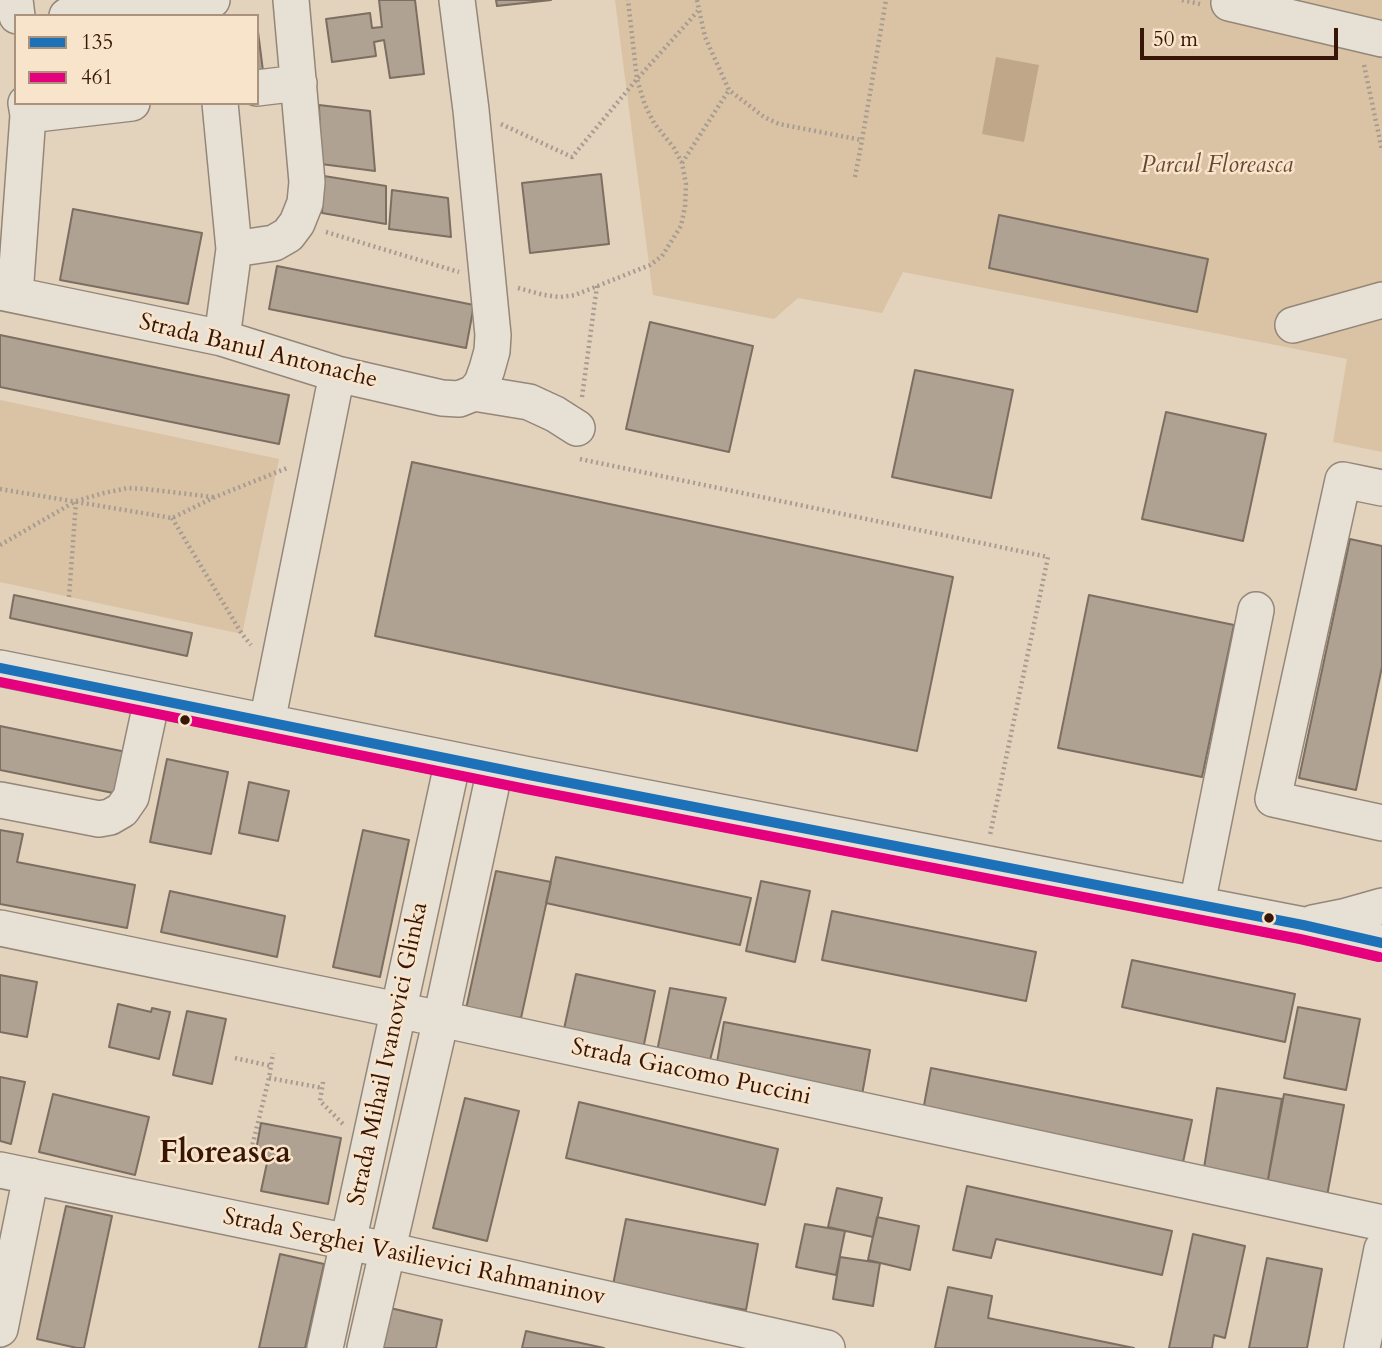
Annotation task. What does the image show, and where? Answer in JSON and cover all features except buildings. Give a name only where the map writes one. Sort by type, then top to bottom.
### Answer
[{"type":"street","points":[[234,249],[274,243],[288,234],[297,223],[305,203],[307,181],[291,0]]},
{"type":"street","points":[[457,0],[471,110],[493,335],[485,376],[474,393]]},
{"type":"street","points":[[84,14],[195,1]]},
{"type":"street","points":[[1229,3],[1370,36]]},
{"type":"street","points":[[259,88],[299,83]]},
{"type":"street","points":[[8,293],[27,109],[97,105]]},
{"type":"street","points":[[220,105],[234,249],[222,338]]},
{"type":"street","name":"Strada Banul Antonache","points":[[8,293],[222,338],[337,374],[442,398],[458,399],[474,393],[529,402],[577,428]]},
{"type":"street","points":[[1293,325],[1382,300]]},
{"type":"street","points":[[267,722],[337,374]]},
{"type":"street","points":[[1381,818],[1273,799],[1343,480],[1382,488]]},
{"type":"street","points":[[1198,904],[1256,610]]},
{"type":"street","points":[[0,668],[495,769],[1198,904],[1382,943]]},
{"type":"street","points":[[0,800],[99,818],[110,817],[122,810],[131,797],[152,699]]},
{"type":"street","name":"Strada Mihail Ivanovici Glinka","points":[[325,1348],[453,760]]},
{"type":"street","name":"Strada Mihail Ivanovici Glinka","points":[[365,1348],[495,769]]},
{"type":"street","points":[[1303,925],[1382,906]]},
{"type":"street","name":"Strada Giacomo Puccini","points":[[0,928],[441,1019],[1382,1223]]},
{"type":"street","points":[[0,1329],[15,1173]]},
{"type":"street","name":"Strada Serghei Vasilievici Rahmaninov","points":[[15,1173],[387,1250],[827,1348]]},
{"type":"street","points":[[1362,1348],[1382,1249]]},
{"type":"path","points":[[297,223],[544,295],[575,295],[650,265],[662,256],[681,226],[686,184],[682,163],[645,105],[637,79],[628,0]]},
{"type":"path","points":[[697,0],[705,37],[729,90],[764,117],[779,124],[862,140]]},
{"type":"path","points":[[855,177],[886,0]]},
{"type":"path","points":[[471,110],[572,157],[698,10]]},
{"type":"path","points":[[1370,36],[1382,150]]},
{"type":"path","points":[[682,163],[729,90]]},
{"type":"path","points":[[597,286],[577,428],[577,458],[1048,557],[984,863]]},
{"type":"path","points":[[0,489],[173,518],[320,452]]},
{"type":"path","points":[[0,545],[76,501],[104,493],[128,488],[215,497]]},
{"type":"path","points":[[69,597],[76,501]]},
{"type":"path","points":[[173,518],[242,634],[275,678]]},
{"type":"path","points":[[266,1160],[250,1155],[273,1053]]},
{"type":"path","points":[[235,1058],[271,1066]]},
{"type":"path","points":[[269,1078],[323,1085],[320,1101],[368,1149]]},
{"type":"green space","name":"Parcul Floreasca","points":[[615,0],[1382,0],[1382,452],[1333,442],[1347,359],[903,272],[882,313],[798,298],[774,319],[653,295]]},
{"type":"green space","points":[[0,400],[279,459],[242,634],[0,582]]},
{"type":"shaded area","points":[[996,57],[1039,65],[1024,142],[982,134]]},
{"type":"transit line","name":"135","points":[[0,668],[529,775],[1303,925],[1382,943]]},
{"type":"transit line","name":"461","points":[[0,682],[526,789],[1300,939],[1379,957]]},
{"type":"district","name":"Floreasca","points":[[225,1155]]}]
